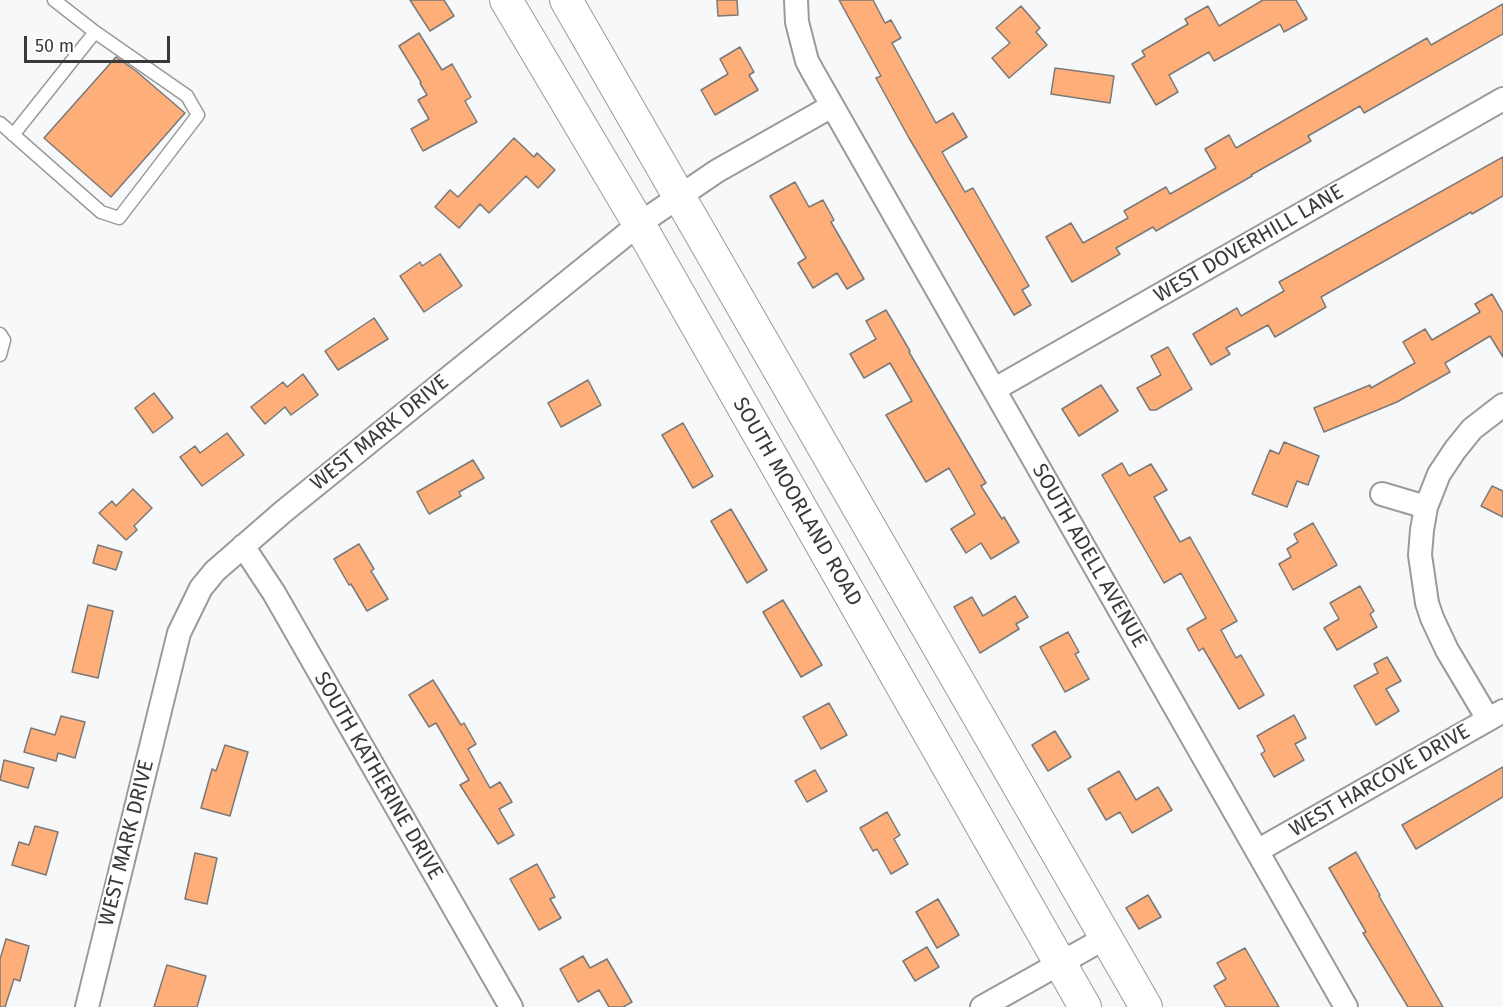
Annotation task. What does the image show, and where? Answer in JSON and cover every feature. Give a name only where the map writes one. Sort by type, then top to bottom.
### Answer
[{"type":"main road","name":"SOUTH MOORLAND ROAD","points":[[506,0],[639,224],[1085,1007]]},
{"type":"main road","points":[[566,0],[1146,1007]]},
{"type":"street","points":[[796,0],[797,22],[807,61],[832,106]]},
{"type":"street","name":"WEST DOVERHILL LANE","points":[[995,390],[1503,99]]},
{"type":"street","name":"WEST MARK DRIVE","points":[[87,1007],[179,633],[201,588],[215,571],[519,319],[639,224],[717,171],[832,106]]},
{"type":"street","name":"SOUTH ADELL AVENUE","points":[[832,106],[1346,1007]]},
{"type":"street","points":[[1496,715],[1447,651],[1427,603],[1420,555],[1426,507],[1439,474],[1472,429],[1503,405]]},
{"type":"street","points":[[1382,494],[1426,507]]},
{"type":"street","name":"SOUTH KATHERINE DRIVE","points":[[243,546],[274,593],[511,1007]]},
{"type":"street","name":"WEST HARCOVE DRIVE","points":[[1257,851],[1496,715]]},
{"type":"street","points":[[982,1007],[1107,937]]},
{"type":"lane","points":[[0,123],[101,212],[120,218],[198,115],[187,96],[95,32],[54,0]]},
{"type":"lane","points":[[13,135],[95,32]]},
{"type":"lane","points":[[0,334],[4,340],[0,354]]},
{"type":"building","points":[[410,0],[444,0],[454,16],[430,31]]},
{"type":"building","points":[[717,0],[737,0],[738,15],[718,16]]},
{"type":"building","points":[[839,0],[873,0],[885,23],[891,20],[901,38],[892,43],[936,123],[953,113],[967,137],[942,152],[965,192],[973,188],[1029,286],[1022,290],[1031,305],[1014,315],[909,138],[876,78],[881,76]]},
{"type":"building","points":[[1263,0],[1296,0],[1307,19],[1284,32],[1280,24],[1214,61],[1209,52],[1169,75],[1178,92],[1156,105],[1132,64],[1145,56],[1142,51],[1188,24],[1185,19],[1208,6],[1219,26]]},
{"type":"building","points":[[1503,4],[1503,34],[1364,113],[1360,106],[1308,136],[1311,141],[1252,176],[1156,231],[1153,227],[1116,248],[1120,254],[1072,282],[1046,237],[1071,223],[1083,243],[1128,218],[1124,211],[1166,187],[1170,194],[1216,168],[1205,149],[1229,135],[1236,148],[1427,38],[1431,45]]},
{"type":"building","points":[[1021,6],[1040,28],[1036,32],[1047,45],[1009,78],[992,58],[1010,43],[996,28]]},
{"type":"building","points":[[419,33],[442,70],[452,64],[471,97],[465,101],[477,122],[423,151],[411,129],[429,119],[418,100],[427,95],[399,46]]},
{"type":"building","points":[[740,47],[754,72],[749,75],[758,90],[715,115],[701,90],[728,74],[720,59]]},
{"type":"building","points":[[116,57],[185,113],[111,197],[44,138]]},
{"type":"building","points":[[1055,68],[1114,76],[1110,103],[1051,94]]},
{"type":"building","points":[[514,138],[534,157],[537,153],[555,170],[538,188],[526,176],[489,213],[480,204],[459,228],[435,207],[450,190],[458,197]]},
{"type":"building","points":[[1503,157],[1503,196],[1321,297],[1326,307],[1275,337],[1268,325],[1226,348],[1230,354],[1211,365],[1193,334],[1237,308],[1241,316],[1284,291],[1279,282]]},
{"type":"building","points":[[795,182],[809,207],[823,200],[834,220],[831,222],[864,279],[847,289],[837,273],[813,288],[798,263],[806,258],[770,196]]},
{"type":"building","points":[[440,254],[462,286],[424,312],[400,276],[420,262],[422,266]]},
{"type":"building","points":[[1492,294],[1503,313],[1503,357],[1490,336],[1445,363],[1450,372],[1397,402],[1324,432],[1314,408],[1370,385],[1371,388],[1415,363],[1403,342],[1425,329],[1432,340],[1480,312],[1475,304]]},
{"type":"building","points":[[886,310],[986,483],[981,486],[1019,542],[991,559],[981,543],[966,553],[951,529],[975,514],[949,468],[926,482],[886,415],[912,401],[890,363],[864,378],[850,354],[876,339],[866,321]]},
{"type":"building","points":[[374,318],[388,339],[338,370],[325,351]]},
{"type":"building","points":[[1168,347],[1192,389],[1156,410],[1150,410],[1137,388],[1161,375],[1151,356]]},
{"type":"building","points":[[303,374],[318,395],[291,415],[285,407],[265,424],[251,407],[283,382],[287,387]]},
{"type":"building","points":[[588,380],[601,405],[561,427],[548,403]]},
{"type":"building","points":[[1101,385],[1118,411],[1079,436],[1062,409]]},
{"type":"building","points":[[154,393],[173,418],[153,433],[135,408]]},
{"type":"building","points":[[683,423],[713,476],[693,488],[662,435]]},
{"type":"building","points":[[227,433],[244,455],[202,486],[180,457],[195,446],[200,453]]},
{"type":"building","points":[[1284,442],[1319,456],[1308,485],[1297,481],[1287,507],[1252,494],[1270,450],[1279,454]]},
{"type":"building","points":[[473,460],[484,478],[459,492],[461,496],[429,514],[417,492]]},
{"type":"building","points":[[1122,463],[1129,476],[1151,464],[1167,490],[1154,497],[1180,542],[1190,537],[1237,621],[1221,630],[1236,658],[1241,655],[1264,695],[1239,709],[1203,648],[1199,651],[1187,629],[1206,618],[1181,573],[1164,583],[1102,475]]},
{"type":"building","points":[[1492,486],[1503,491],[1503,517],[1481,506]]},
{"type":"building","points":[[133,489],[152,508],[134,526],[137,530],[126,540],[99,513],[112,501],[116,506]]},
{"type":"building","points":[[731,509],[767,570],[747,583],[711,521]]},
{"type":"building","points":[[1313,523],[1337,565],[1293,590],[1279,564],[1291,557],[1287,549],[1298,542],[1294,534]]},
{"type":"building","points":[[359,544],[374,569],[371,571],[388,599],[367,611],[334,559]]},
{"type":"building","points":[[98,545],[122,552],[116,570],[93,563]]},
{"type":"building","points":[[1360,586],[1374,611],[1370,614],[1377,627],[1337,650],[1324,628],[1339,619],[1330,603]]},
{"type":"building","points":[[1015,596],[1028,617],[1016,624],[1019,629],[980,653],[954,607],[972,597],[983,616]]},
{"type":"building","points":[[783,600],[822,665],[801,677],[763,612]]},
{"type":"building","points":[[88,605],[113,611],[98,678],[72,672]]},
{"type":"building","points":[[1068,632],[1079,652],[1075,654],[1089,679],[1065,692],[1040,647]]},
{"type":"building","points":[[1387,657],[1401,681],[1386,689],[1399,711],[1376,725],[1354,686],[1378,673],[1374,664]]},
{"type":"building","points":[[433,680],[461,725],[464,723],[476,744],[468,749],[490,788],[500,782],[512,802],[499,809],[514,835],[498,844],[460,785],[469,780],[436,723],[429,727],[409,695]]},
{"type":"building","points":[[829,703],[847,735],[821,749],[803,717]]},
{"type":"building","points":[[1294,715],[1306,738],[1295,744],[1304,760],[1274,777],[1261,754],[1265,751],[1257,736]]},
{"type":"building","points":[[61,716],[85,722],[75,758],[58,753],[56,761],[24,752],[31,728],[55,735]]},
{"type":"building","points":[[1055,731],[1071,757],[1048,771],[1032,745]]},
{"type":"building","points":[[225,745],[248,752],[230,816],[201,808],[212,769],[216,771]]},
{"type":"building","points":[[4,760],[34,768],[28,788],[0,780]]},
{"type":"building","points":[[1503,767],[1503,797],[1416,849],[1402,825]]},
{"type":"building","points":[[815,770],[827,791],[807,802],[795,781]]},
{"type":"building","points":[[1119,771],[1136,800],[1158,787],[1172,810],[1132,833],[1120,812],[1106,820],[1088,789]]},
{"type":"building","points":[[887,812],[900,835],[894,839],[908,864],[891,874],[877,849],[873,851],[860,828]]},
{"type":"building","points":[[35,826],[58,832],[46,875],[12,865],[19,842],[29,845]]},
{"type":"building","points":[[1356,852],[1443,1007],[1408,1007],[1363,933],[1366,932],[1329,868]]},
{"type":"building","points":[[195,853],[217,858],[207,904],[185,899]]},
{"type":"building","points":[[537,864],[555,897],[550,899],[561,918],[539,930],[510,879]]},
{"type":"building","points":[[1148,895],[1161,917],[1139,929],[1126,908]]},
{"type":"building","points":[[938,899],[959,935],[937,948],[916,912]]},
{"type":"building","points":[[6,939],[29,946],[20,981],[14,979],[5,1007],[0,1007],[0,959]]},
{"type":"building","points":[[927,947],[939,967],[915,981],[903,961]]},
{"type":"building","points":[[1245,948],[1279,1007],[1226,1007],[1214,986],[1226,979],[1217,963]]},
{"type":"building","points":[[583,956],[590,968],[607,959],[632,1002],[623,1007],[609,1007],[599,990],[578,1002],[560,969]]},
{"type":"building","points":[[167,965],[206,976],[197,1007],[154,1007]]}]
